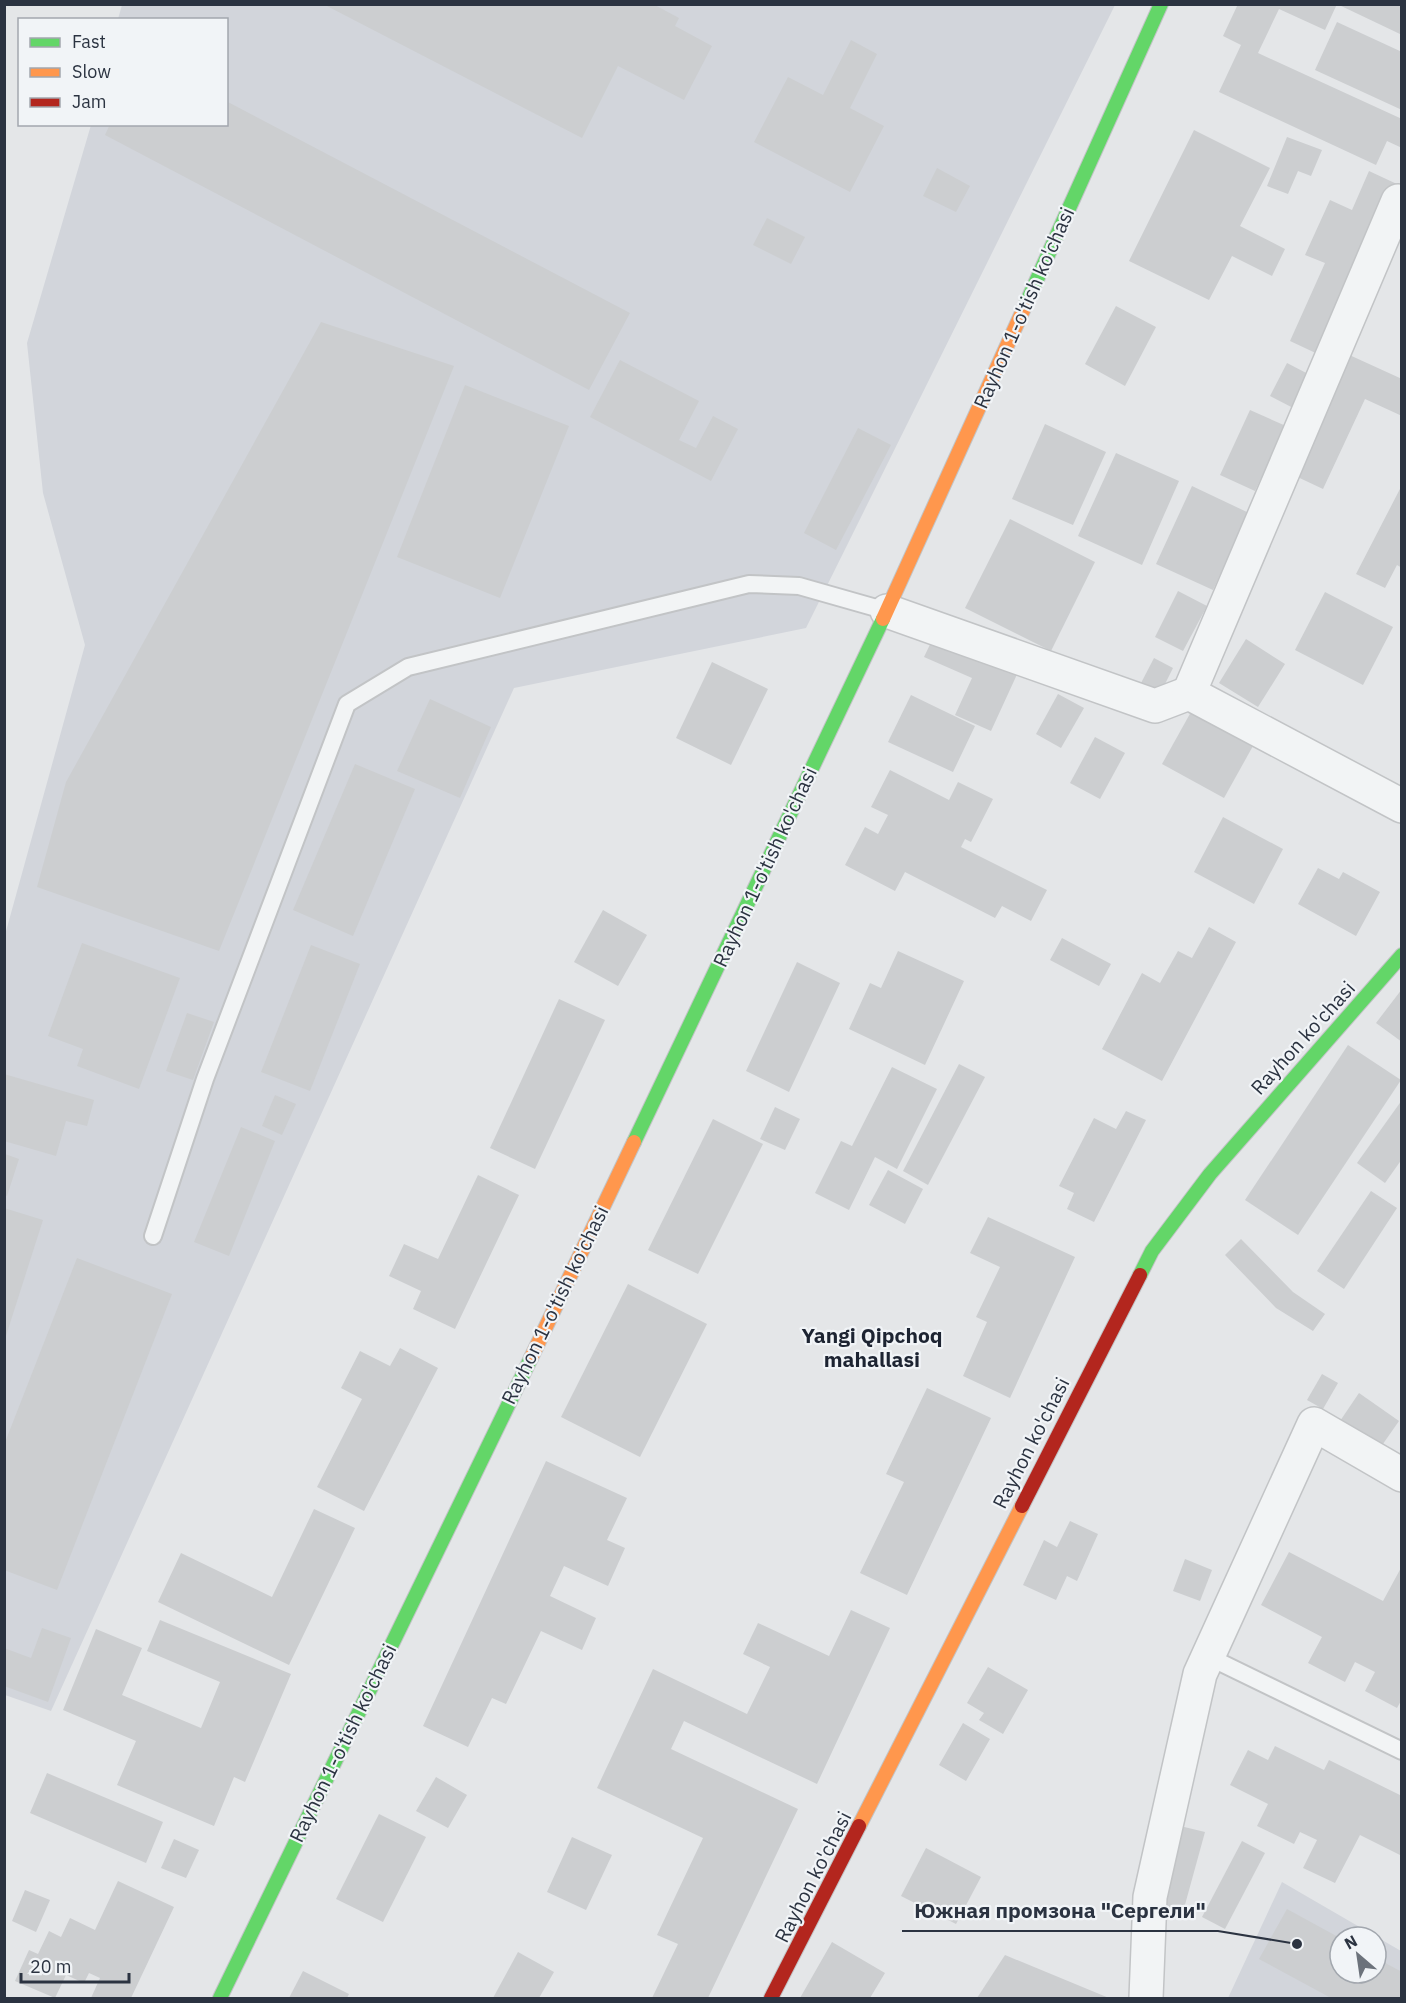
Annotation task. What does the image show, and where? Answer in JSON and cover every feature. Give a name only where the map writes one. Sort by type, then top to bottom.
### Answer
[{"type":"street","name":"Rayhon 1-o'tish ko'chasi","points":[[220,1998],[560,1298],[887,611],[1161,4]]},
{"type":"street","points":[[887,611],[1155,706],[1190,693],[1398,201]]},
{"type":"street","points":[[1190,693],[1401,806]]},
{"type":"street","name":"Rayhon ko'chasi","points":[[771,1998],[785,1976],[1152,1251],[1234,1143],[1401,955]]},
{"type":"street","points":[[1146,1998],[1150,1897],[1200,1674],[1314,1424],[1401,1475]]},
{"type":"lane","points":[[153,1236],[205,1079],[347,704],[408,667],[749,585],[800,586],[887,611]]},
{"type":"lane","points":[[1208,1656],[1401,1751]]},
{"type":"shaded area","points":[[122,5],[1115,5],[806,628],[514,688],[51,1711],[5,1695],[5,935],[85,645],[43,493],[27,343],[91,126],[228,126],[228,18],[118,18]]},
{"type":"shaded area","points":[[1282,1882],[1356,1925],[1328,1925],[1328,1985],[1388,1985],[1388,1943],[1401,1951],[1401,1998],[1228,1998]]},
{"type":"building","points":[[323,4],[653,4],[679,18],[675,26],[712,46],[684,100],[618,66],[582,138]]},
{"type":"building","points":[[1238,4],[1337,4],[1325,30],[1279,9],[1258,53],[1402,119],[1402,148],[1387,141],[1376,165],[1219,92],[1241,45],[1223,36]]},
{"type":"building","points":[[1337,4],[1402,4],[1402,31],[1400,34]]},
{"type":"building","points":[[1337,22],[1402,52],[1402,110],[1315,70]]},
{"type":"building","points":[[851,40],[877,54],[850,108],[884,126],[850,192],[754,142],[788,77],[823,95]]},
{"type":"building","points":[[228,102],[630,313],[589,390],[105,135],[109,126],[228,126]]},
{"type":"building","points":[[1194,130],[1270,168],[1240,226],[1285,249],[1272,276],[1232,256],[1209,300],[1129,261]]},
{"type":"building","points":[[1287,137],[1322,150],[1311,176],[1298,171],[1288,194],[1267,186]]},
{"type":"building","points":[[937,168],[970,186],[956,212],[923,196]]},
{"type":"building","points":[[1369,171],[1399,185],[1322,356],[1290,341],[1325,263],[1305,255],[1330,200],[1352,210]]},
{"type":"building","points":[[767,218],[805,237],[791,264],[753,245]]},
{"type":"building","points":[[1116,306],[1156,327],[1125,386],[1085,364]]},
{"type":"building","points":[[321,322],[454,366],[219,951],[37,887],[66,782]]},
{"type":"building","points":[[1345,353],[1402,379],[1402,416],[1365,399],[1323,489],[1289,473]]},
{"type":"building","points":[[620,360],[699,401],[679,440],[696,448],[713,416],[738,429],[711,481],[590,417]]},
{"type":"building","points":[[1287,363],[1314,377],[1297,410],[1270,396]]},
{"type":"building","points":[[465,385],[569,426],[500,598],[397,557]]},
{"type":"building","points":[[1250,410],[1286,426],[1255,491],[1220,475]]},
{"type":"building","points":[[1045,424],[1106,452],[1073,525],[1012,499]]},
{"type":"building","points":[[858,428],[891,445],[836,550],[804,533]]},
{"type":"building","points":[[1116,453],[1179,481],[1142,565],[1078,536]]},
{"type":"building","points":[[1402,485],[1402,568],[1397,565],[1385,588],[1356,574]]},
{"type":"building","points":[[1192,486],[1249,513],[1213,590],[1156,564]]},
{"type":"building","points":[[1010,519],[1095,562],[1051,651],[965,608]]},
{"type":"building","points":[[1178,591],[1207,606],[1183,651],[1155,637]]},
{"type":"building","points":[[1325,592],[1393,627],[1363,685],[1295,650]]},
{"type":"building","points":[[936,632],[1019,670],[991,731],[955,715],[972,678],[924,657]]},
{"type":"building","points":[[1246,639],[1285,664],[1258,707],[1219,683]]},
{"type":"building","points":[[1154,658],[1173,668],[1160,694],[1140,685]]},
{"type":"building","points":[[712,662],[768,689],[731,765],[676,738]]},
{"type":"building","points":[[1058,694],[1084,708],[1061,748],[1036,734]]},
{"type":"building","points":[[911,695],[975,726],[953,772],[888,742]]},
{"type":"building","points":[[430,699],[491,727],[460,798],[397,771]]},
{"type":"building","points":[[1196,703],[1258,737],[1224,798],[1162,764]]},
{"type":"building","points":[[1095,737],[1125,753],[1100,799],[1070,783]]},
{"type":"building","points":[[355,764],[415,789],[353,936],[293,910]]},
{"type":"building","points":[[890,770],[949,800],[958,782],[993,799],[971,842],[965,839],[961,847],[1047,890],[1031,921],[1002,906],[995,918],[905,872],[895,891],[845,865],[865,827],[878,834],[888,815],[871,807]]},
{"type":"building","points":[[1223,817],[1283,849],[1254,904],[1194,872]]},
{"type":"building","points":[[1318,868],[1339,879],[1343,872],[1380,892],[1356,936],[1298,904]]},
{"type":"building","points":[[603,910],[647,935],[618,986],[574,962]]},
{"type":"building","points":[[1209,927],[1236,942],[1162,1081],[1102,1049],[1142,973],[1160,983],[1178,951],[1192,958]]},
{"type":"building","points":[[1062,938],[1111,964],[1099,986],[1050,960]]},
{"type":"building","points":[[82,943],[180,978],[139,1089],[77,1066],[83,1049],[48,1036]]},
{"type":"building","points":[[311,945],[360,964],[310,1091],[261,1072]]},
{"type":"building","points":[[898,951],[964,981],[925,1065],[849,1029],[870,983],[881,988]]},
{"type":"building","points":[[797,962],[840,983],[789,1092],[746,1071]]},
{"type":"building","points":[[1402,989],[1402,1042],[1376,1023]]},
{"type":"building","points":[[559,999],[605,1020],[535,1169],[490,1148]]},
{"type":"building","points":[[187,1013],[214,1022],[193,1080],[166,1071]]},
{"type":"building","points":[[1348,1045],[1401,1080],[1298,1235],[1245,1200]]},
{"type":"building","points":[[959,1064],[985,1077],[928,1185],[903,1171]]},
{"type":"building","points":[[892,1067],[937,1089],[897,1169],[875,1157],[849,1210],[815,1193],[841,1141],[852,1146]]},
{"type":"building","points":[[4,1074],[94,1100],[87,1126],[66,1121],[56,1156],[4,1141]]},
{"type":"building","points":[[275,1095],[296,1104],[282,1135],[262,1126]]},
{"type":"building","points":[[1402,1100],[1402,1159],[1385,1183],[1357,1163]]},
{"type":"building","points":[[775,1107],[800,1119],[785,1150],[760,1139]]},
{"type":"building","points":[[1126,1111],[1146,1120],[1094,1222],[1067,1209],[1074,1193],[1059,1186],[1094,1118],[1116,1129]]},
{"type":"building","points":[[713,1119],[763,1144],[698,1274],[648,1250]]},
{"type":"building","points":[[241,1127],[275,1141],[229,1256],[194,1242]]},
{"type":"building","points":[[5,1154],[19,1159],[7,1196],[5,1195]]},
{"type":"building","points":[[888,1170],[923,1189],[905,1224],[869,1205]]},
{"type":"building","points":[[478,1175],[519,1195],[455,1329],[413,1309],[421,1291],[389,1276],[404,1244],[438,1259]]},
{"type":"building","points":[[1371,1191],[1397,1208],[1344,1289],[1317,1271]]},
{"type":"building","points":[[4,1208],[43,1220],[5,1339],[4,1339]]},
{"type":"building","points":[[988,1217],[1075,1257],[1010,1398],[963,1376],[987,1322],[976,1317],[1000,1267],[970,1253]]},
{"type":"building","points":[[1241,1239],[1293,1292],[1325,1314],[1313,1331],[1276,1308],[1225,1255]]},
{"type":"building","points":[[77,1258],[172,1294],[57,1590],[4,1570],[4,1445]]},
{"type":"building","points":[[628,1284],[707,1324],[640,1457],[561,1417]]},
{"type":"building","points":[[400,1348],[438,1368],[364,1511],[317,1487],[362,1399],[341,1388],[360,1351],[390,1366]]},
{"type":"building","points":[[1322,1374],[1338,1383],[1323,1409],[1307,1400]]},
{"type":"building","points":[[927,1388],[991,1418],[907,1595],[860,1573],[904,1482],[886,1474]]},
{"type":"building","points":[[1359,1393],[1399,1421],[1378,1451],[1338,1424]]},
{"type":"building","points":[[546,1461],[627,1498],[607,1540],[625,1548],[608,1586],[564,1566],[550,1596],[596,1618],[582,1650],[541,1631],[506,1704],[492,1698],[468,1747],[423,1726]]},
{"type":"building","points":[[314,1509],[355,1528],[289,1665],[158,1602],[181,1553],[272,1597]]},
{"type":"building","points":[[1070,1521],[1098,1534],[1077,1581],[1067,1576],[1056,1600],[1023,1585],[1044,1540],[1057,1547]]},
{"type":"building","points":[[1289,1552],[1383,1601],[1402,1566],[1402,1699],[1397,1708],[1365,1691],[1375,1672],[1355,1662],[1345,1682],[1308,1663],[1322,1637],[1261,1605]]},
{"type":"building","points":[[1185,1559],[1212,1570],[1200,1601],[1173,1591]]},
{"type":"building","points":[[851,1610],[890,1628],[817,1784],[684,1721],[671,1749],[798,1809],[708,1998],[652,1998],[678,1944],[657,1935],[703,1838],[597,1788],[653,1669],[747,1714],[770,1667],[743,1654],[758,1623],[829,1656]]},
{"type":"building","points":[[160,1620],[291,1674],[245,1782],[234,1777],[214,1826],[117,1785],[136,1741],[63,1710],[96,1629],[142,1648],[122,1695],[201,1728],[220,1682],[147,1651]]},
{"type":"building","points":[[42,1628],[71,1638],[48,1702],[4,1686],[4,1648],[31,1658]]},
{"type":"building","points":[[988,1667],[1028,1690],[1003,1734],[979,1720],[984,1713],[967,1703]]},
{"type":"building","points":[[963,1723],[990,1739],[966,1781],[939,1765]]},
{"type":"building","points":[[1275,1746],[1324,1770],[1329,1760],[1402,1796],[1402,1856],[1360,1835],[1335,1883],[1303,1868],[1317,1840],[1300,1832],[1294,1844],[1257,1826],[1268,1804],[1230,1785],[1248,1750],[1268,1760]]},
{"type":"building","points":[[47,1773],[163,1822],[146,1863],[30,1813]]},
{"type":"building","points":[[436,1777],[467,1795],[448,1828],[416,1811]]},
{"type":"building","points":[[379,1814],[426,1837],[383,1922],[336,1899]]},
{"type":"building","points":[[1176,1825],[1205,1832],[1183,1912],[1155,1904]]},
{"type":"building","points":[[572,1837],[612,1855],[586,1910],[547,1892]]},
{"type":"building","points":[[174,1839],[199,1850],[186,1878],[161,1868]]},
{"type":"building","points":[[1242,1841],[1265,1853],[1225,1929],[1202,1917]]},
{"type":"building","points":[[926,1848],[981,1877],[956,1924],[901,1896]]},
{"type":"building","points":[[118,1881],[174,1907],[131,1998],[91,1998],[100,1978],[89,1973],[84,1983],[66,1975],[55,1998],[15,1981],[29,1950],[38,1954],[49,1931],[61,1937],[70,1918],[95,1930]]},
{"type":"building","points":[[25,1890],[50,1900],[36,1932],[12,1921]]},
{"type":"building","points":[[1287,1909],[1328,1931],[1328,1985],[1388,1985],[1388,1964],[1402,1972],[1402,1998],[1331,1998],[1259,1959]]},
{"type":"building","points":[[832,1942],[885,1973],[870,1998],[800,1998]]},
{"type":"building","points":[[518,1952],[554,1972],[539,1998],[493,1998]]},
{"type":"building","points":[[1005,1955],[1109,1998],[977,1998]]},
{"type":"building","points":[[303,1971],[349,1994],[347,1998],[289,1998]]},
{"type":"traffic: fast","points":[[1025,306],[1161,4]]},
{"type":"traffic: fast","points":[[634,1142],[883,619]]},
{"type":"traffic: fast","points":[[1140,1275],[1152,1251],[1210,1174],[1402,955]]},
{"type":"traffic: fast","points":[[220,1998],[531,1358]]},
{"type":"traffic: slow","points":[[883,619],[1025,306]]},
{"type":"traffic: slow","points":[[531,1358],[634,1142]]},
{"type":"traffic: slow","points":[[859,1826],[1022,1506]]},
{"type":"traffic: jam","points":[[1022,1506],[1140,1275]]},
{"type":"traffic: jam","points":[[771,1998],[859,1826]]},
{"type":"place","name":"Южная промзона \"Сергели\"","points":[[1297,1944]]},
{"type":"district","name":"Yangi Qipchoq mahallasi","points":[[872,1348]]}]
